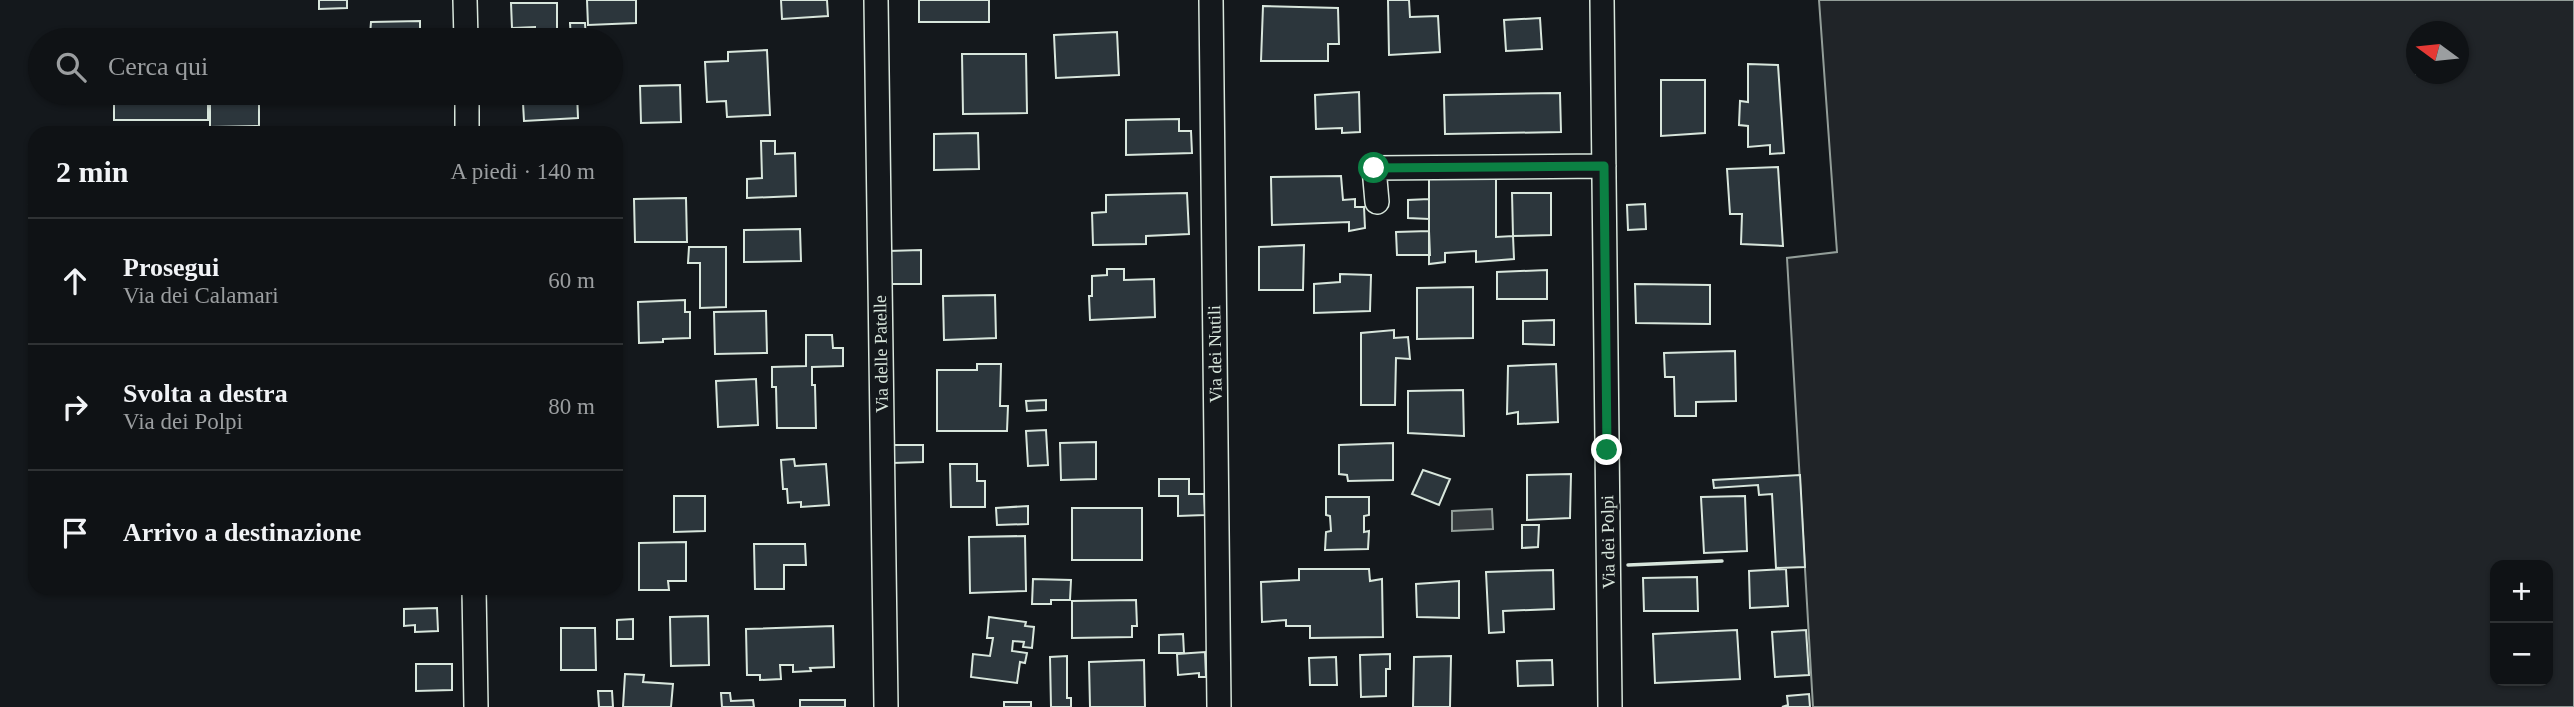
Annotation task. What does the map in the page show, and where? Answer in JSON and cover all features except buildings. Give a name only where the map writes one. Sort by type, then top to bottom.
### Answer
[{"type":"street","points":[[465,0],[466,28]]},
{"type":"street","name":"Via delle Patelle","points":[[876,0],[886,707]]},
{"type":"street","name":"Via dei Nutili","points":[[1211,0],[1219,707]]},
{"type":"street","name":"Via dei Polpi","points":[[1602,0],[1610,707]]},
{"type":"street","points":[[467,105],[467,126]]},
{"type":"street","points":[[1377,202],[1374,168],[1604,166]]},
{"type":"street","points":[[474,595],[476,707]]},
{"type":"shaded area","points":[[1819,0],[2574,0],[2574,707],[1813,707],[1787,258],[1837,252]]},
{"type":"shaded area","points":[[1492,509],[1493,529],[1452,531],[1452,511]]},
{"type":"wall","points":[[1628,565],[1722,561]]},
{"type":"route","points":[[1374,168],[1604,166],[1607,450]]}]
